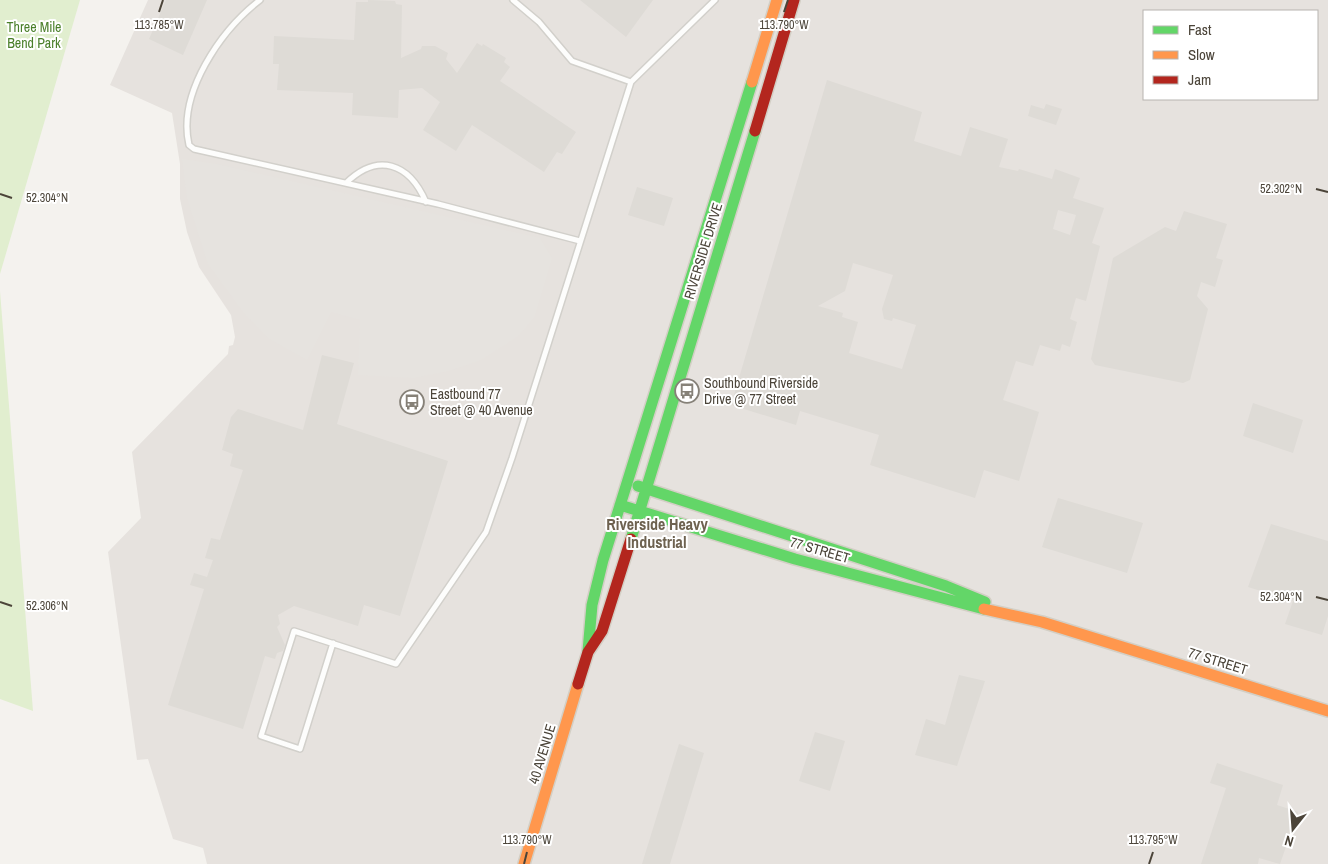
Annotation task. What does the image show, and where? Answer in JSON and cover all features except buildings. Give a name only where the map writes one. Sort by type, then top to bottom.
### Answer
[{"type":"main road","name":"RIVERSIDE DRIVE","points":[[628,483],[777,0]]},
{"type":"main road","name":"RIVERSIDE DRIVE","points":[[640,511],[794,0]]},
{"type":"main road","name":"77 STREET","points":[[628,483],[946,586],[1013,614]]},
{"type":"main road","name":"40 AVENUE","points":[[524,864],[588,652],[588,627],[604,548],[628,483]]},
{"type":"main road","name":"77 STREET","points":[[620,505],[795,559],[929,596],[1013,614],[1328,711]]},
{"type":"main road","name":"40 AVENUE","points":[[588,652],[602,631],[640,511]]},
{"type":"lane","points":[[260,0],[234,24],[210,55],[192,102],[187,126],[189,145],[194,149],[426,202],[580,241]]},
{"type":"lane","points":[[513,0],[539,22],[572,61],[631,82]]},
{"type":"lane","points":[[333,643],[300,749],[261,736],[294,631],[333,643],[396,664],[486,532],[512,458],[631,82],[715,0]]},
{"type":"lane","points":[[346,184],[358,172],[385,165],[408,173],[419,185],[426,202]]},
{"type":"shaded area","points":[[148,0],[1328,0],[1328,864],[207,864],[203,848],[173,839],[148,759],[137,760],[108,552],[141,518],[132,452],[228,354],[229,346],[233,345],[235,337],[231,315],[199,267],[187,232],[180,199],[180,164],[172,113],[110,85]]},
{"type":"shaded area","points":[[182,159],[217,164],[540,238],[552,258],[534,318],[517,337],[481,360],[449,371],[413,378],[358,375],[360,320],[331,312],[307,360],[268,338],[244,313],[208,264],[187,198]]},
{"type":"green space","name":"Three Mile Bend Park","points":[[0,0],[80,0],[0,274]]},
{"type":"green space","points":[[0,291],[33,711],[0,699]]},
{"type":"traffic: fast","points":[[588,651],[592,605],[603,560],[752,82]]},
{"type":"traffic: fast","points":[[631,539],[755,131]]},
{"type":"traffic: fast","points":[[638,486],[946,586],[985,602]]},
{"type":"traffic: fast","points":[[620,505],[795,559],[984,609]]},
{"type":"traffic: slow","points":[[752,82],[777,0]]},
{"type":"traffic: slow","points":[[984,609],[1042,622],[1328,711]]},
{"type":"traffic: slow","points":[[524,864],[578,684]]},
{"type":"traffic: jam","points":[[755,131],[794,0]]},
{"type":"traffic: jam","points":[[578,684],[588,652],[602,631],[631,539]]},
{"type":"place","name":"Southbound Riverside Drive @ 77 Street","points":[[687,391]]},
{"type":"place","name":"Eastbound 77 Street @ 40 Avenue","points":[[412,402]]},
{"type":"district","name":"Riverside Heavy Industrial","points":[[657,533]]}]
